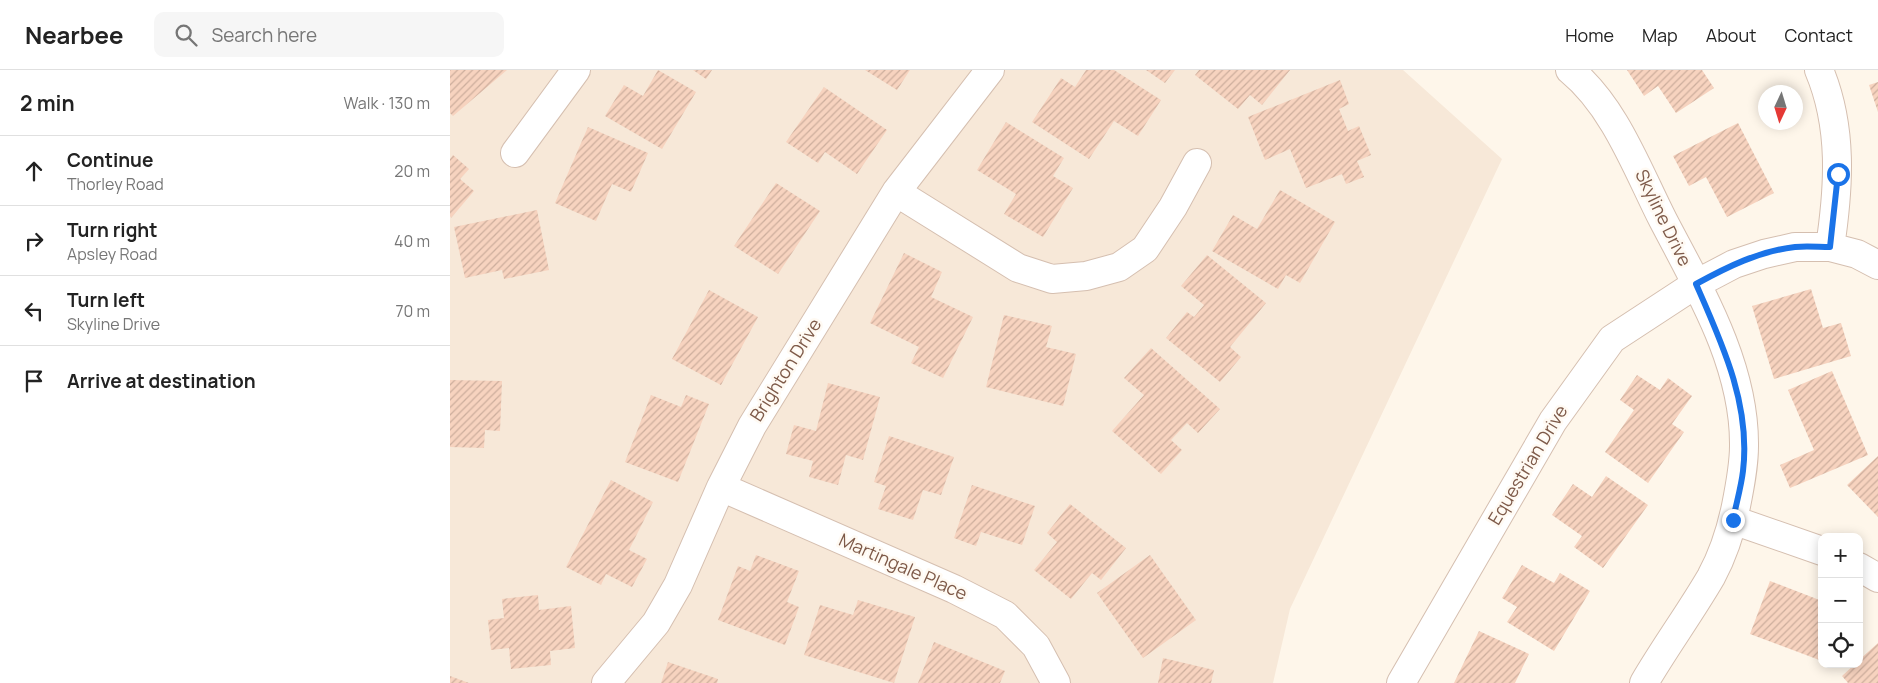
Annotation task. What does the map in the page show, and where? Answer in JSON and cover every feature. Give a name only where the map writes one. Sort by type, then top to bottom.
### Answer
[{"type":"street","points":[[515,153],[576,70]]},
{"type":"street","name":"Brighton Drive","points":[[606,683],[656,623],[678,585],[721,487],[752,426],[896,192],[990,70]]},
{"type":"street","name":"Skyline Drive","points":[[1570,70],[1601,104],[1623,137],[1696,284],[1727,354],[1742,412],[1743,470],[1733,520],[1722,554],[1711,577],[1662,651],[1644,683]]},
{"type":"street","points":[[1819,70],[1825,83],[1838,142],[1838,174],[1830,247]]},
{"type":"street","points":[[896,192],[1018,268],[1052,279],[1086,276],[1119,267],[1145,249],[1173,207],[1197,163]]},
{"type":"street","name":"Equestrian Drive","points":[[1401,683],[1553,421],[1612,339],[1696,284],[1734,264],[1764,254],[1795,247],[1830,247],[1857,254],[1878,265]]},
{"type":"street","name":"Martingale Place","points":[[721,487],[954,588],[1005,615],[1036,646],[1056,683]]},
{"type":"street","points":[[1733,520],[1818,550]]},
{"type":"street","points":[[1863,569],[1878,578]]},
{"type":"shaded area","points":[[450,70],[1403,70],[1502,159],[1290,609],[1273,683],[450,683]]},
{"type":"building","points":[[450,70],[507,70],[453,116],[450,113]]},
{"type":"building","points":[[658,70],[696,92],[662,149],[605,116],[624,85],[643,96]]},
{"type":"building","points":[[693,70],[712,70],[706,79]]},
{"type":"building","points":[[865,70],[910,70],[897,90]]},
{"type":"building","points":[[1086,70],[1114,70],[1161,100],[1138,136],[1114,121],[1089,159],[1032,122],[1061,78],[1075,87]]},
{"type":"building","points":[[1146,70],[1175,70],[1165,83]]},
{"type":"building","points":[[1199,70],[1290,70],[1262,105],[1250,95],[1238,109],[1195,75]]},
{"type":"building","points":[[1627,70],[1702,70],[1714,88],[1676,113],[1658,86],[1644,96]]},
{"type":"building","points":[[1340,80],[1349,104],[1339,109],[1348,131],[1359,126],[1371,155],[1357,161],[1364,177],[1346,184],[1342,174],[1306,188],[1290,149],[1265,160],[1248,117]]},
{"type":"building","points":[[1878,82],[1878,112],[1869,85]]},
{"type":"building","points":[[824,87],[887,130],[857,174],[825,152],[818,163],[786,142]]},
{"type":"building","points":[[1006,122],[1064,158],[1053,176],[1073,188],[1043,237],[1004,214],[1016,194],[977,170]]},
{"type":"building","points":[[1738,123],[1774,193],[1727,217],[1706,177],[1689,186],[1673,156]]},
{"type":"building","points":[[588,127],[648,153],[631,192],[612,184],[596,221],[555,203]]},
{"type":"building","points":[[453,155],[469,169],[460,179],[474,191],[451,218],[450,159]]},
{"type":"building","points":[[776,183],[820,211],[778,274],[734,246]]},
{"type":"building","points":[[1280,190],[1335,222],[1300,283],[1286,275],[1278,289],[1212,251],[1233,215],[1257,229]]},
{"type":"building","points":[[537,210],[549,270],[504,279],[502,270],[465,278],[454,227]]},
{"type":"building","points":[[904,253],[942,272],[931,297],[973,317],[943,378],[911,363],[919,347],[870,323]]},
{"type":"building","points":[[1207,255],[1266,303],[1230,347],[1241,357],[1220,382],[1166,338],[1187,312],[1194,317],[1204,305],[1181,286]]},
{"type":"building","points":[[1811,289],[1823,328],[1841,323],[1851,356],[1774,379],[1752,306]]},
{"type":"building","points":[[709,290],[758,317],[721,385],[672,359]]},
{"type":"building","points":[[1004,315],[1052,326],[1046,347],[1076,354],[1063,406],[986,387]]},
{"type":"building","points":[[1151,348],[1220,409],[1198,433],[1187,423],[1171,440],[1182,450],[1161,474],[1112,431],[1144,395],[1124,378]]},
{"type":"building","points":[[1832,371],[1868,455],[1790,488],[1780,465],[1814,450],[1788,390]]},
{"type":"building","points":[[1637,375],[1660,390],[1668,378],[1692,396],[1672,424],[1684,432],[1648,483],[1605,452],[1634,410],[1620,400]]},
{"type":"building","points":[[450,380],[502,381],[500,431],[485,430],[484,448],[450,447]]},
{"type":"building","points":[[828,383],[880,397],[863,460],[846,455],[838,485],[809,477],[813,461],[786,454],[794,425],[816,431]]},
{"type":"building","points":[[651,395],[681,407],[686,395],[709,404],[678,482],[625,462]]},
{"type":"building","points":[[889,436],[954,457],[941,495],[923,490],[913,520],[878,509],[886,486],[874,482]]},
{"type":"building","points":[[1878,456],[1878,517],[1847,485]]},
{"type":"building","points":[[1606,476],[1648,505],[1603,568],[1574,547],[1582,536],[1552,515],[1573,484],[1592,497]]},
{"type":"building","points":[[611,480],[653,502],[629,550],[647,559],[632,587],[606,574],[601,585],[566,567]]},
{"type":"building","points":[[972,485],[1035,506],[1022,545],[981,532],[976,546],[954,538]]},
{"type":"building","points":[[1070,504],[1126,548],[1101,580],[1092,573],[1071,599],[1034,570],[1057,542],[1047,533]]},
{"type":"building","points":[[756,555],[799,571],[787,602],[799,607],[785,645],[718,620],[738,566],[750,571]]},
{"type":"building","points":[[1150,555],[1196,620],[1143,658],[1097,593]]},
{"type":"building","points":[[1522,565],[1554,583],[1560,573],[1590,591],[1554,651],[1507,622],[1517,607],[1502,598]]},
{"type":"building","points":[[1770,581],[1818,599],[1818,660],[1750,634]]},
{"type":"building","points":[[538,595],[539,610],[571,606],[575,648],[550,651],[551,665],[511,669],[509,648],[491,650],[488,620],[504,618],[502,599]]},
{"type":"building","points":[[858,600],[915,617],[894,683],[804,655],[820,605],[853,615]]},
{"type":"building","points":[[1479,631],[1529,654],[1515,683],[1454,683]]},
{"type":"building","points":[[934,642],[1005,671],[1000,683],[918,683]]},
{"type":"building","points":[[1878,643],[1878,683],[1848,683],[1842,676],[1851,668],[1863,668],[1863,656]]},
{"type":"building","points":[[1163,658],[1214,670],[1211,683],[1158,683]]},
{"type":"building","points":[[668,662],[718,679],[717,683],[661,683]]},
{"type":"building","points":[[450,676],[469,683],[450,683]]},
{"type":"route","points":[[1733,520],[1743,470],[1742,412],[1727,354],[1696,284],[1734,264],[1764,254],[1795,247],[1830,247],[1838,174]]}]
